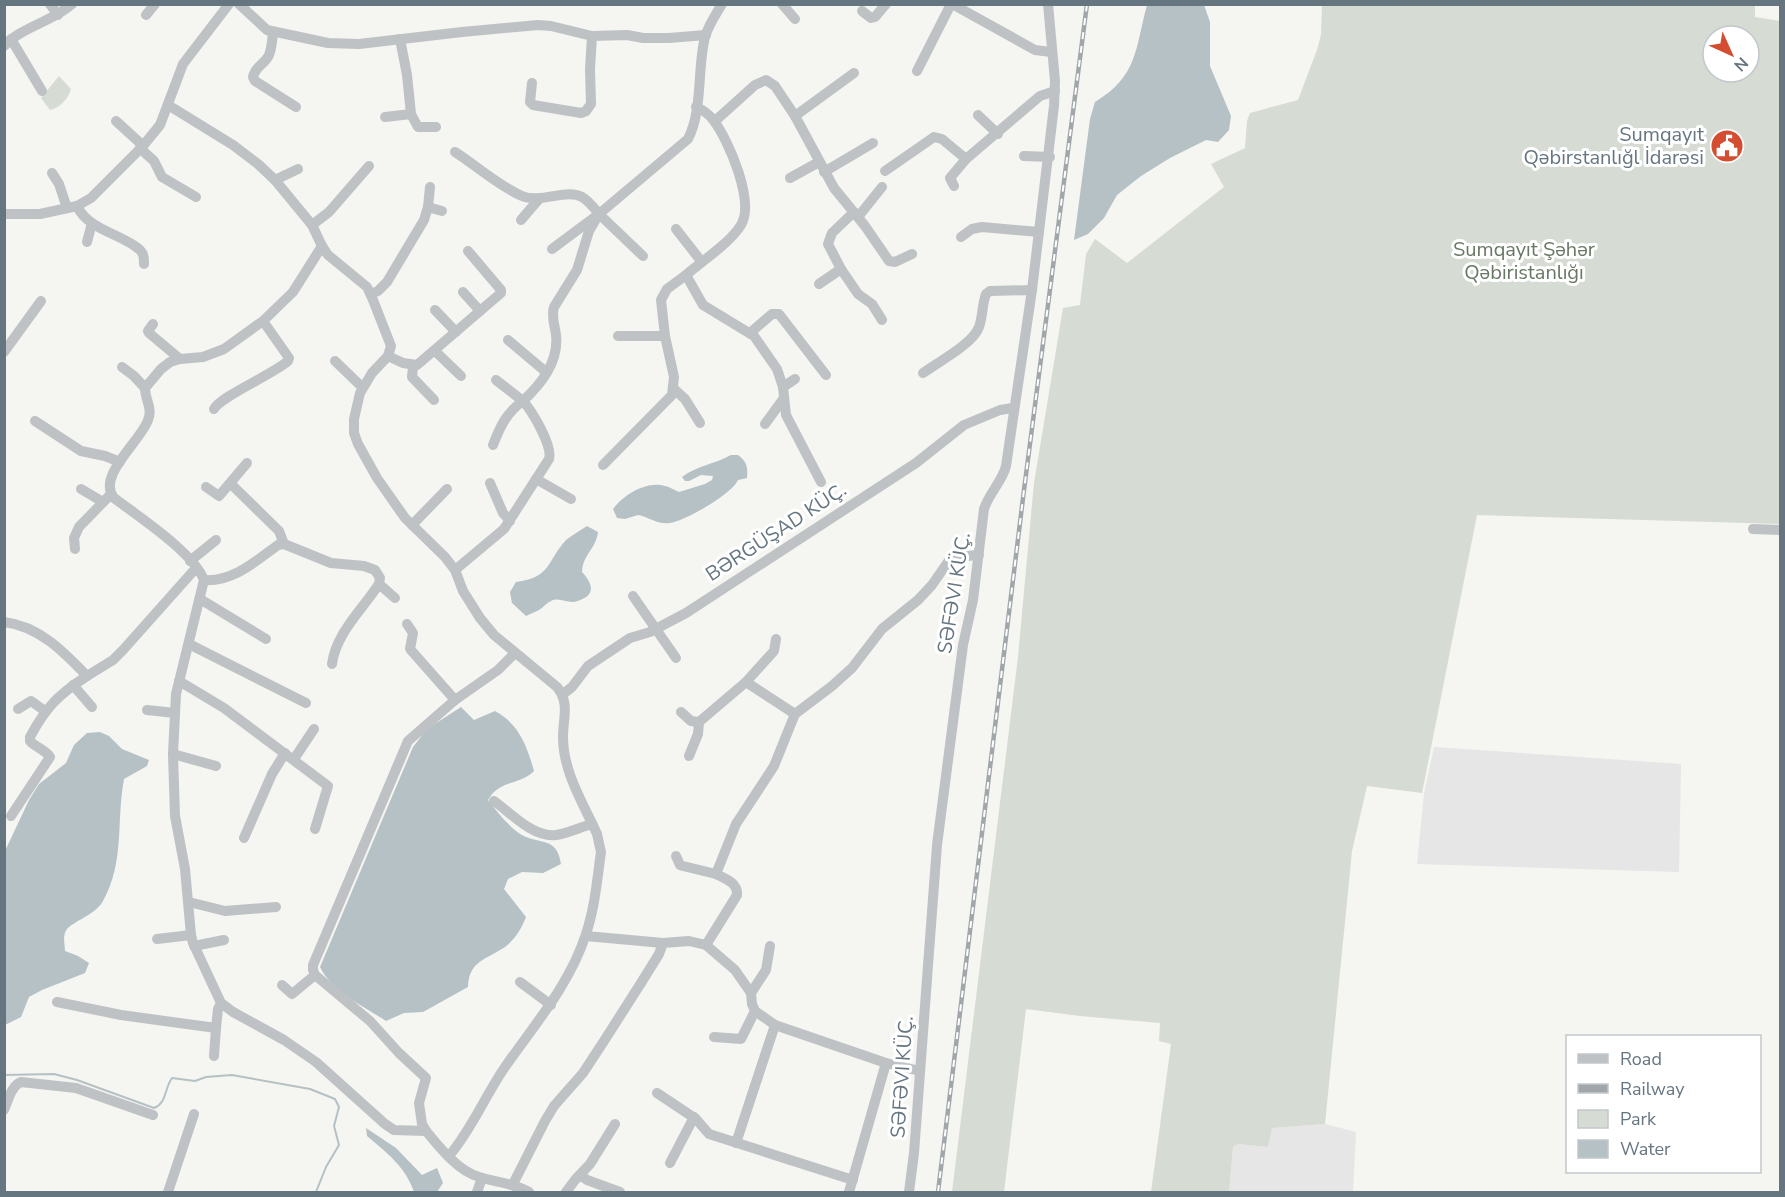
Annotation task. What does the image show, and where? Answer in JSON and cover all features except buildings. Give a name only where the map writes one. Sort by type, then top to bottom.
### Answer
[{"type":"street","points":[[50,4],[58,15]]},
{"type":"street","points":[[42,91],[8,43],[21,33],[58,15],[72,4]]},
{"type":"street","points":[[146,15],[155,4]]},
{"type":"street","points":[[4,214],[31,215],[72,207],[91,198],[142,147],[160,125],[183,64],[229,4]]},
{"type":"street","points":[[239,4],[262,26],[273,32],[343,44],[538,25],[552,26],[592,36],[627,35],[643,38],[669,38],[706,35]]},
{"type":"street","points":[[552,249],[599,214],[688,139],[692,132],[706,35],[722,4]]},
{"type":"street","points":[[782,4],[795,19]]},
{"type":"street","points":[[862,11],[871,18],[886,4]]},
{"type":"street","points":[[917,71],[951,4],[1035,50],[1050,52]]},
{"type":"street","name":"SƏFƏVI KÜÇ.","points":[[909,1192],[937,846],[963,645],[973,600],[987,501],[1006,466],[1050,157],[1055,91],[1050,52],[1048,4]]},
{"type":"street","points":[[273,32],[271,52],[265,62],[257,68],[253,77],[255,81],[296,107]]},
{"type":"street","points":[[532,83],[530,102],[533,105],[581,113],[586,111],[591,104],[592,36]]},
{"type":"street","points":[[400,39],[411,114],[418,127],[436,127]]},
{"type":"street","points":[[795,116],[854,73]]},
{"type":"street","points":[[715,122],[755,86],[766,80],[775,86],[795,116],[834,188],[856,214],[889,261],[894,262],[912,254]]},
{"type":"street","points":[[954,186],[950,178],[966,159],[1040,96],[1055,91]]},
{"type":"street","points":[[168,105],[258,164],[275,180],[312,225],[322,246],[338,264],[367,287],[391,346],[388,356],[362,387],[354,419],[354,433],[358,444],[377,478],[412,525],[455,570],[480,618],[494,635],[563,694],[566,705],[563,737],[566,762],[597,834],[601,852],[594,906],[586,936],[551,1005],[505,1068],[468,1132],[449,1156]]},
{"type":"street","points":[[603,465],[672,396],[674,376],[664,336],[660,300],[662,295],[734,234],[745,216],[741,176],[715,122],[703,110],[696,107]]},
{"type":"street","points":[[384,117],[411,114]]},
{"type":"street","points":[[978,115],[998,134]]},
{"type":"street","points":[[116,121],[134,136],[154,161],[162,177],[196,197]]},
{"type":"street","points":[[885,171],[934,137],[942,139],[966,159]]},
{"type":"street","points":[[790,178],[822,167],[873,143]]},
{"type":"street","points":[[455,152],[505,187],[523,196],[539,199],[579,195],[643,256]]},
{"type":"street","points":[[1024,156],[1050,157]]},
{"type":"street","points":[[312,225],[329,212],[369,166]]},
{"type":"street","points":[[275,180],[298,169]]},
{"type":"street","points":[[52,173],[72,207],[92,223],[139,250],[144,258],[144,264]]},
{"type":"street","points":[[371,294],[383,286],[398,265],[423,220],[428,207],[430,187]]},
{"type":"street","points":[[882,187],[828,238],[828,244],[841,269],[858,294],[872,304],[882,320]]},
{"type":"street","points":[[521,220],[539,199]]},
{"type":"street","points":[[428,207],[442,211]]},
{"type":"street","points":[[493,445],[501,424],[509,413],[523,401],[553,361],[556,349],[552,313],[577,270],[589,231],[599,214]]},
{"type":"street","points":[[87,242],[92,223]]},
{"type":"street","points":[[961,237],[972,229],[982,227],[1040,232]]},
{"type":"street","points":[[676,229],[701,261]]},
{"type":"street","points":[[145,388],[170,362],[203,357],[224,349],[263,321],[293,292],[322,246]]},
{"type":"street","points":[[388,356],[413,366],[417,365],[501,293],[501,290],[468,251]]},
{"type":"street","points":[[819,284],[841,269]]},
{"type":"street","points":[[686,275],[703,305],[750,333],[759,341],[777,369],[784,392],[786,415],[821,482]]},
{"type":"street","points":[[923,373],[968,342],[975,334],[979,327],[986,294],[990,291],[1032,290]]},
{"type":"street","points":[[463,292],[480,311]]},
{"type":"street","points":[[4,352],[41,301]]},
{"type":"street","points":[[435,310],[456,332]]},
{"type":"street","points":[[750,333],[772,314],[780,314],[826,375]]},
{"type":"street","points":[[214,409],[220,401],[270,374],[288,361],[289,358],[263,321]]},
{"type":"street","points":[[153,324],[149,333],[180,359]]},
{"type":"street","points":[[618,336],[664,336]]},
{"type":"street","points":[[508,340],[546,372]]},
{"type":"street","points":[[435,351],[462,376]]},
{"type":"street","points":[[335,361],[362,387]]},
{"type":"street","points":[[413,366],[412,378],[434,400]]},
{"type":"street","points":[[75,549],[74,538],[79,527],[107,498],[111,479],[120,462],[148,422],[150,412],[145,388],[122,367]]},
{"type":"street","points":[[765,424],[784,392],[795,379]]},
{"type":"street","points":[[455,570],[500,533],[510,521],[551,453],[523,401],[496,380]]},
{"type":"street","points":[[674,389],[685,399],[700,423]]},
{"type":"street","name":"BƏRGÜŞAD KÜÇ.","points":[[563,694],[572,687],[582,672],[630,638],[656,629],[686,613],[916,463],[964,425],[1000,410],[1013,408]]},
{"type":"street","points":[[35,421],[81,451],[120,462]]},
{"type":"street","points":[[206,487],[219,496],[247,463]]},
{"type":"street","points":[[536,479],[571,499]]},
{"type":"street","points":[[490,483],[502,513],[510,521]]},
{"type":"street","points":[[231,484],[279,531],[284,544]]},
{"type":"street","points":[[81,489],[107,498],[169,541],[193,564],[204,580],[178,681],[173,754],[175,816],[185,869],[193,940],[221,1003],[316,1062],[394,1130],[426,1131]]},
{"type":"street","points":[[412,525],[447,489]]},
{"type":"street","points":[[1753,529],[1780,530]]},
{"type":"street","points":[[10,816],[50,758],[30,741],[45,711],[73,685],[103,667],[123,650],[193,564],[216,540]]},
{"type":"street","points":[[204,580],[220,579],[239,572],[278,545],[284,544],[331,563],[371,568],[379,574],[379,584],[342,634],[333,651],[332,664]]},
{"type":"street","points":[[716,874],[736,824],[774,766],[795,714],[852,668],[882,629],[918,600],[932,585],[950,559],[979,555]]},
{"type":"street","points":[[379,584],[394,598]]},
{"type":"street","points":[[633,597],[676,658]]},
{"type":"street","points":[[200,599],[266,639]]},
{"type":"street","points":[[4,622],[36,631],[87,676]]},
{"type":"street","points":[[407,624],[413,633],[410,649],[412,654],[455,700]]},
{"type":"street","points":[[689,756],[698,734],[699,722],[746,682],[774,651],[776,639]]},
{"type":"street","points":[[189,644],[306,703]]},
{"type":"street","points":[[515,653],[498,670],[455,700],[408,741],[312,970],[370,1021],[426,1078],[419,1103],[422,1124],[449,1156],[471,1174],[513,1184],[529,1192]]},
{"type":"street","points":[[178,681],[224,708],[328,786],[315,829]]},
{"type":"street","points":[[746,682],[795,714]]},
{"type":"street","points":[[73,685],[92,707]]},
{"type":"street","points":[[18,709],[31,701],[45,711]]},
{"type":"street","points":[[147,710],[175,713]]},
{"type":"street","points":[[681,712],[691,721],[699,722]]},
{"type":"street","points":[[244,838],[272,774],[314,729]]},
{"type":"street","points":[[173,754],[216,766]]},
{"type":"street","points":[[494,801],[525,824],[550,835],[558,835],[592,824]]},
{"type":"street","points":[[676,856],[680,865],[716,874],[735,885],[737,889],[737,896],[706,945]]},
{"type":"street","points":[[189,902],[225,911],[276,907]]},
{"type":"street","points":[[586,936],[663,943],[689,941],[706,945],[735,970],[750,993],[755,1011],[775,1025],[886,1063],[920,1071]]},
{"type":"street","points":[[156,939],[224,940]]},
{"type":"street","points":[[513,1184],[534,1140],[550,1114],[583,1073],[641,983],[663,943]]},
{"type":"street","points":[[750,993],[766,970],[770,946]]},
{"type":"street","points":[[282,985],[292,994],[315,975]]},
{"type":"street","points":[[520,982],[551,1005]]},
{"type":"street","points":[[57,1002],[121,1015],[216,1028]]},
{"type":"street","points":[[214,1056],[218,1009],[221,1003]]},
{"type":"street","points":[[714,1037],[741,1039],[755,1011]]},
{"type":"street","points":[[736,1143],[775,1025]]},
{"type":"street","points":[[849,1192],[886,1063]]},
{"type":"street","points":[[4,1110],[13,1088],[21,1082],[76,1088],[153,1115]]},
{"type":"street","points":[[657,1094],[694,1117],[709,1134],[853,1179]]},
{"type":"street","points":[[168,1192],[194,1114]]},
{"type":"street","points":[[670,1163],[694,1117]]},
{"type":"street","points":[[566,1192],[590,1164],[615,1124]]},
{"type":"street","points":[[580,1175],[587,1180],[620,1192]]},
{"type":"street","points":[[477,1192],[482,1178]]},
{"type":"shaded area","points":[[1434,747],[1681,764],[1679,872],[1417,864],[1424,794]]},
{"type":"shaded area","points":[[1325,1124],[1356,1132],[1353,1192],[1229,1192],[1233,1147],[1238,1144],[1268,1147],[1271,1128]]},
{"type":"green space","name":"Sumqayıt Şəhər Qəbiristanlığı","points":[[1755,4],[1755,17],[1780,21],[1780,524],[1477,515],[1422,793],[1367,786],[1352,851],[1325,1124],[1272,1128],[1268,1147],[1238,1144],[1233,1147],[1229,1192],[1151,1192],[1171,1044],[1159,1041],[1160,1023],[1026,1009],[1004,1192],[952,1192],[1018,657],[1034,483],[1063,308],[1080,305],[1086,254],[1095,239],[1127,263],[1224,187],[1211,164],[1245,148],[1247,121],[1250,113],[1298,100],[1321,35],[1322,5]]},
{"type":"green space","points":[[59,76],[71,89],[63,102],[50,110],[41,98]]},
{"type":"water","points":[[1147,5],[1204,5],[1210,22],[1210,66],[1231,116],[1229,130],[1218,142],[1206,140],[1141,176],[1117,195],[1104,218],[1088,234],[1074,240],[1090,119],[1095,102],[1120,82],[1133,60]]},
{"type":"water","points":[[731,455],[738,455],[745,462],[747,478],[738,480],[727,492],[697,512],[670,523],[661,523],[638,515],[625,519],[617,518],[613,509],[636,490],[658,485],[667,486],[679,492],[705,484],[712,480],[713,476],[701,475],[689,481],[685,481],[682,477],[693,470]]},
{"type":"water","points":[[587,526],[598,532],[582,572],[591,586],[589,594],[574,602],[554,600],[526,616],[512,603],[510,592],[516,582],[528,580],[542,572],[566,540]]},
{"type":"water","points":[[461,707],[474,720],[495,711],[510,722],[521,736],[534,771],[498,789],[488,800],[517,832],[552,845],[559,855],[561,864],[543,873],[522,872],[508,879],[504,889],[526,917],[509,944],[482,960],[474,968],[468,987],[423,1012],[404,1013],[386,1021],[340,991],[325,976],[320,967],[413,747],[427,729]]},
{"type":"water","points":[[100,732],[109,736],[122,749],[149,760],[147,766],[124,779],[117,856],[110,886],[103,901],[99,907],[67,929],[65,933],[65,951],[89,963],[85,973],[29,997],[21,1017],[5,1025],[5,851],[39,784],[66,763],[74,745],[87,733]]},
{"type":"water","points":[[366,1128],[396,1148],[422,1175],[437,1168],[443,1183],[437,1192],[414,1192],[401,1168],[367,1136]]},
{"type":"waterway","points":[[4,1075],[54,1074],[154,1108],[161,1103],[172,1078],[195,1081],[206,1077],[232,1075],[310,1089],[335,1099],[339,1107],[334,1126],[339,1145],[326,1167],[316,1192]]},
{"type":"railway","points":[[938,1192],[1024,490],[1087,4]]},
{"type":"place","name":"Sumqayıt Qəbirstanlığl İdarəsi","points":[[1727,146]]}]
